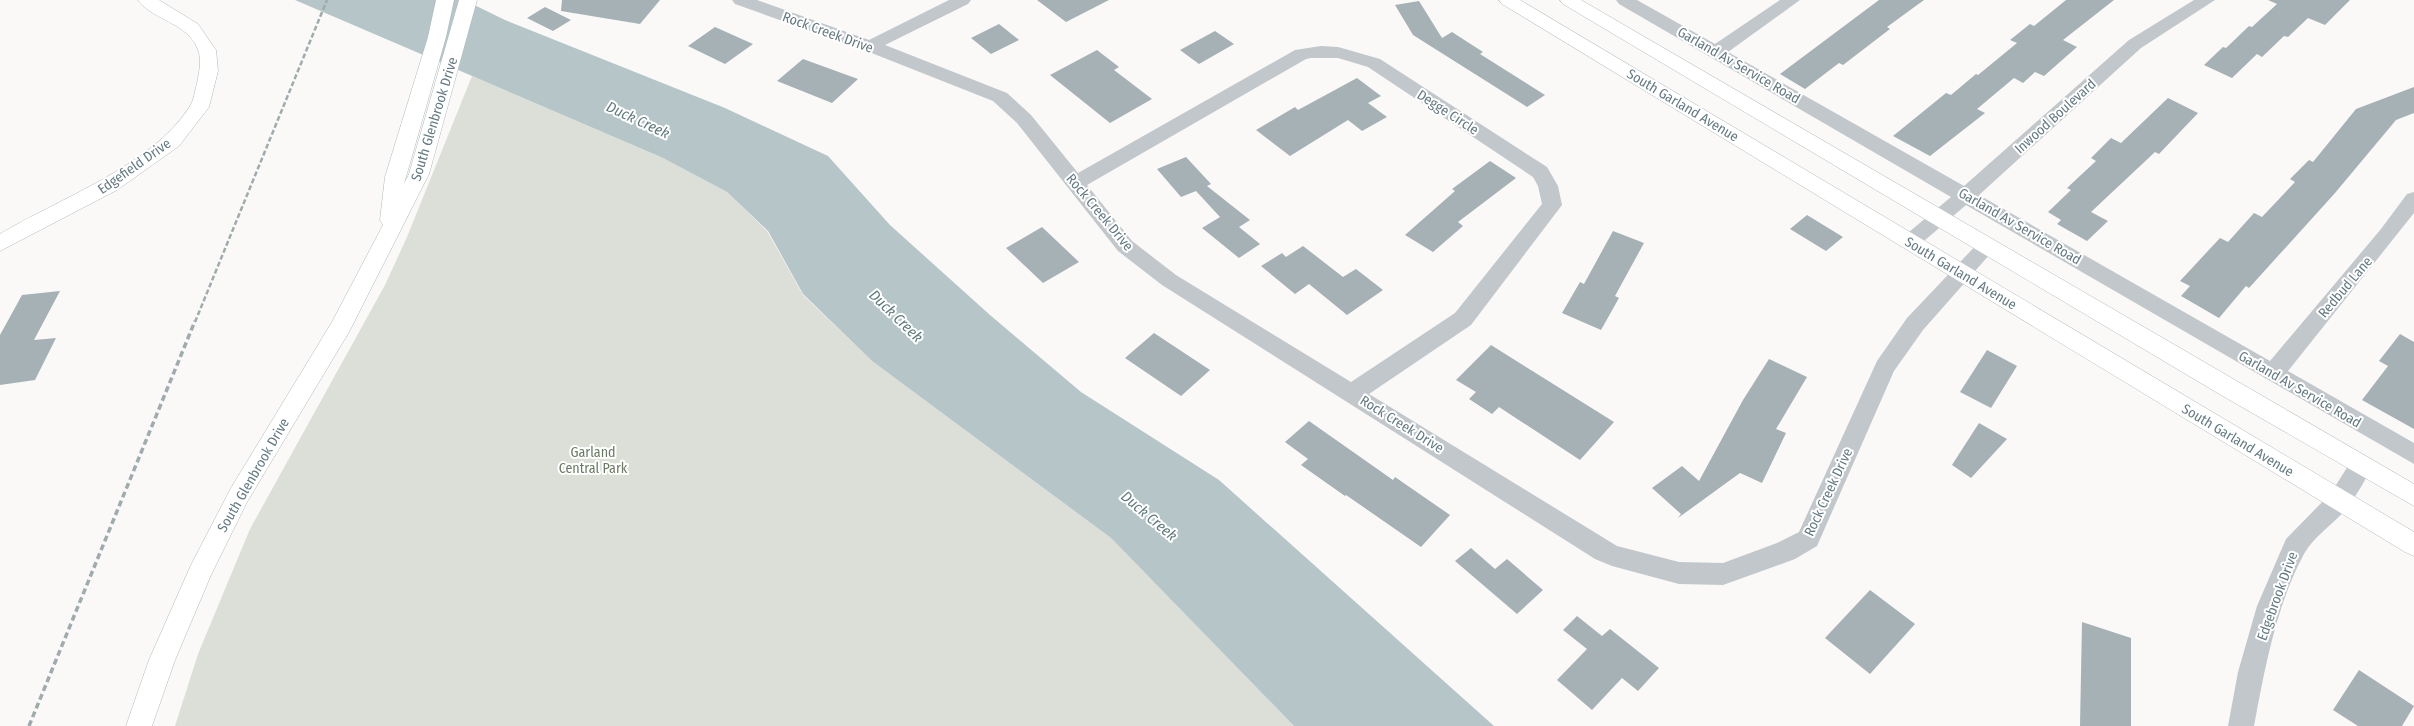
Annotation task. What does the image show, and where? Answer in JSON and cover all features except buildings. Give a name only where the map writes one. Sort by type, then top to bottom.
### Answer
[{"type":"main road","name":"Edgefield Drive","points":[[0,244],[31,225],[110,185],[172,141],[200,107],[209,71],[207,50],[192,28],[147,0]]},
{"type":"main road","name":"South Glenbrook Drive","points":[[388,233],[395,177],[414,120],[437,37],[445,0]]},
{"type":"main road","name":"South Glenbrook Drive","points":[[139,726],[162,660],[187,602],[235,502],[341,326],[370,274],[388,233],[419,174],[468,0]]},
{"type":"main road","name":"South Garland Avenue","points":[[1508,0],[2414,545]]},
{"type":"main road","points":[[1569,0],[1940,217],[2229,389],[2414,496]]},
{"type":"street","name":"Rock Creek Drive","points":[[741,0],[870,46],[1000,97],[1024,118],[1125,246],[1169,280],[1612,555],[1679,573],[1723,574],[1786,551],[1808,539],[1885,367],[1915,324],[1988,246]]},
{"type":"street","points":[[870,46],[962,0]]},
{"type":"street","name":"Garland Av Service Road","points":[[1625,0],[2414,454]]},
{"type":"street","points":[[1716,52],[1791,0]]},
{"type":"street","name":"Inwood Boulevard","points":[[1910,242],[1966,195],[2135,44],[2206,0]]},
{"type":"street","name":"Degge Circle","points":[[1076,183],[1301,54],[1322,50],[1346,52],[1374,63],[1540,172],[1548,186],[1552,205],[1463,319],[1353,393]]},
{"type":"street","name":"Redbud Lane","points":[[2273,373],[2388,234],[2414,199]]},
{"type":"street","name":"Edgebrook Drive","points":[[2241,726],[2251,672],[2270,606],[2295,546],[2339,500],[2361,465]]},
{"type":"green space","name":"Garland Central Park","points":[[472,76],[663,158],[727,192],[767,231],[803,295],[872,361],[1111,538],[1294,726],[175,726],[198,654],[250,529],[385,285],[407,237]]},
{"type":"water","name":"Duck Creek","points":[[295,0],[464,0],[505,20],[725,108],[828,156],[890,225],[990,315],[1081,392],[1219,480],[1494,726],[1294,726],[1111,538],[872,361],[803,294],[768,231],[727,192],[663,158]]},
{"type":"railway","points":[[195,322],[327,0]]},
{"type":"railway","points":[[29,726],[195,321]]}]
